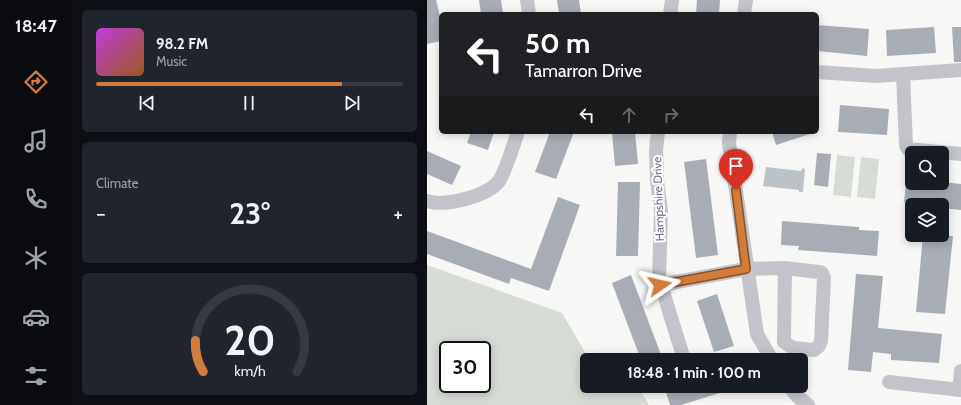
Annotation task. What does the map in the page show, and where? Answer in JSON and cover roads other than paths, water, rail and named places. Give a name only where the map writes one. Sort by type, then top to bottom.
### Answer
[{"type":"street","points":[[527,0],[529,12]]},
{"type":"street","points":[[670,12],[672,0]]},
{"type":"street","points":[[744,12],[746,0]]},
{"type":"street","points":[[819,72],[876,76],[961,70]]},
{"type":"street","points":[[903,74],[906,146],[908,149],[961,154]]},
{"type":"street","points":[[427,201],[454,202],[468,199],[499,181],[518,134]]},
{"type":"street","name":"Hampshire Drive","points":[[658,134],[656,150],[657,181],[661,211],[660,285],[682,353]]},
{"type":"street","points":[[730,134],[729,143],[746,269],[757,334],[768,353]]},
{"type":"street","points":[[660,285],[746,269],[785,268],[819,272],[825,278],[821,341],[819,346],[814,350],[793,348],[784,342],[785,268]]},
{"type":"street","points":[[889,382],[960,390],[961,371]]},
{"type":"street","points":[[794,393],[808,405]]}]
